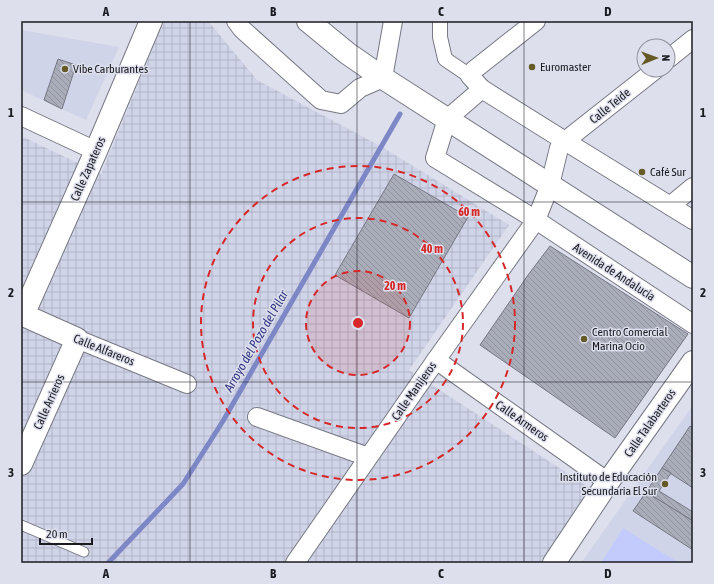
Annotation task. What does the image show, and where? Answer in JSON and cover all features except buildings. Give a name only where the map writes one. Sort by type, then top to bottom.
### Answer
[{"type":"main road","name":"Calle Zapateros","points":[[22,315],[96,151],[151,21]]},
{"type":"main road","points":[[308,21],[347,53],[383,78],[693,277]]},
{"type":"main road","name":"Calle Alfareros","points":[[22,315],[77,339]]},
{"type":"main road","name":"Calle Arrieros","points":[[21,464],[77,339]]},
{"type":"main road","name":"Calle Talabarteros","points":[[554,563],[608,482],[693,362]]},
{"type":"street","points":[[236,21],[242,29],[321,100],[341,104],[360,88],[383,78],[394,21]]},
{"type":"street","points":[[440,21],[440,36],[445,59],[476,82],[565,142],[693,220]]},
{"type":"street","points":[[447,119],[476,82],[474,70],[536,21]]},
{"type":"street","points":[[676,53],[693,39]]},
{"type":"street","name":"Calle Teide","points":[[565,142],[644,78]]},
{"type":"street","points":[[21,116],[96,151]]},
{"type":"street","name":"Avenida de Andalucía","points":[[447,119],[435,158],[536,220],[693,324]]},
{"type":"street","points":[[536,220],[550,185],[559,148],[565,142]]},
{"type":"street","points":[[670,206],[693,187]]},
{"type":"street","name":"Calle Manijeros","points":[[295,563],[436,360],[536,220]]},
{"type":"street","name":"Calle Alfareros","points":[[77,339],[187,384]]},
{"type":"street","name":"Calle Armeros","points":[[436,360],[608,482]]},
{"type":"street","points":[[257,417],[368,458]]},
{"type":"lane","points":[[21,525],[84,552]]},
{"type":"shaded area","points":[[164,21],[208,21],[257,80],[382,147],[509,225],[409,370],[593,490],[552,563],[21,563],[21,136],[101,174]]},
{"type":"shaded area","name":"Vibe Carburantes","points":[[21,30],[119,47],[86,120],[21,90]]},
{"type":"shaded area","name":"Instituto de Educación Secundaria El Sur","points":[[693,405],[693,563],[581,563]]},
{"type":"shaded area","points":[[623,528],[679,563],[601,563]]},
{"type":"waterway","name":"Arroyo del Pozo del Pilar","points":[[108,563],[183,484],[223,421],[400,114]]},
{"type":"place","name":"Euromaster","points":[[532,67]]},
{"type":"place","name":"Vibe Carburantes","points":[[65,69]]},
{"type":"place","name":"Café Sur","points":[[642,172]]},
{"type":"place","name":"Centro Comercial Marina Ocio","points":[[584,339]]},
{"type":"place","name":"Instituto de Educación Secundaria El Sur","points":[[665,484]]}]
